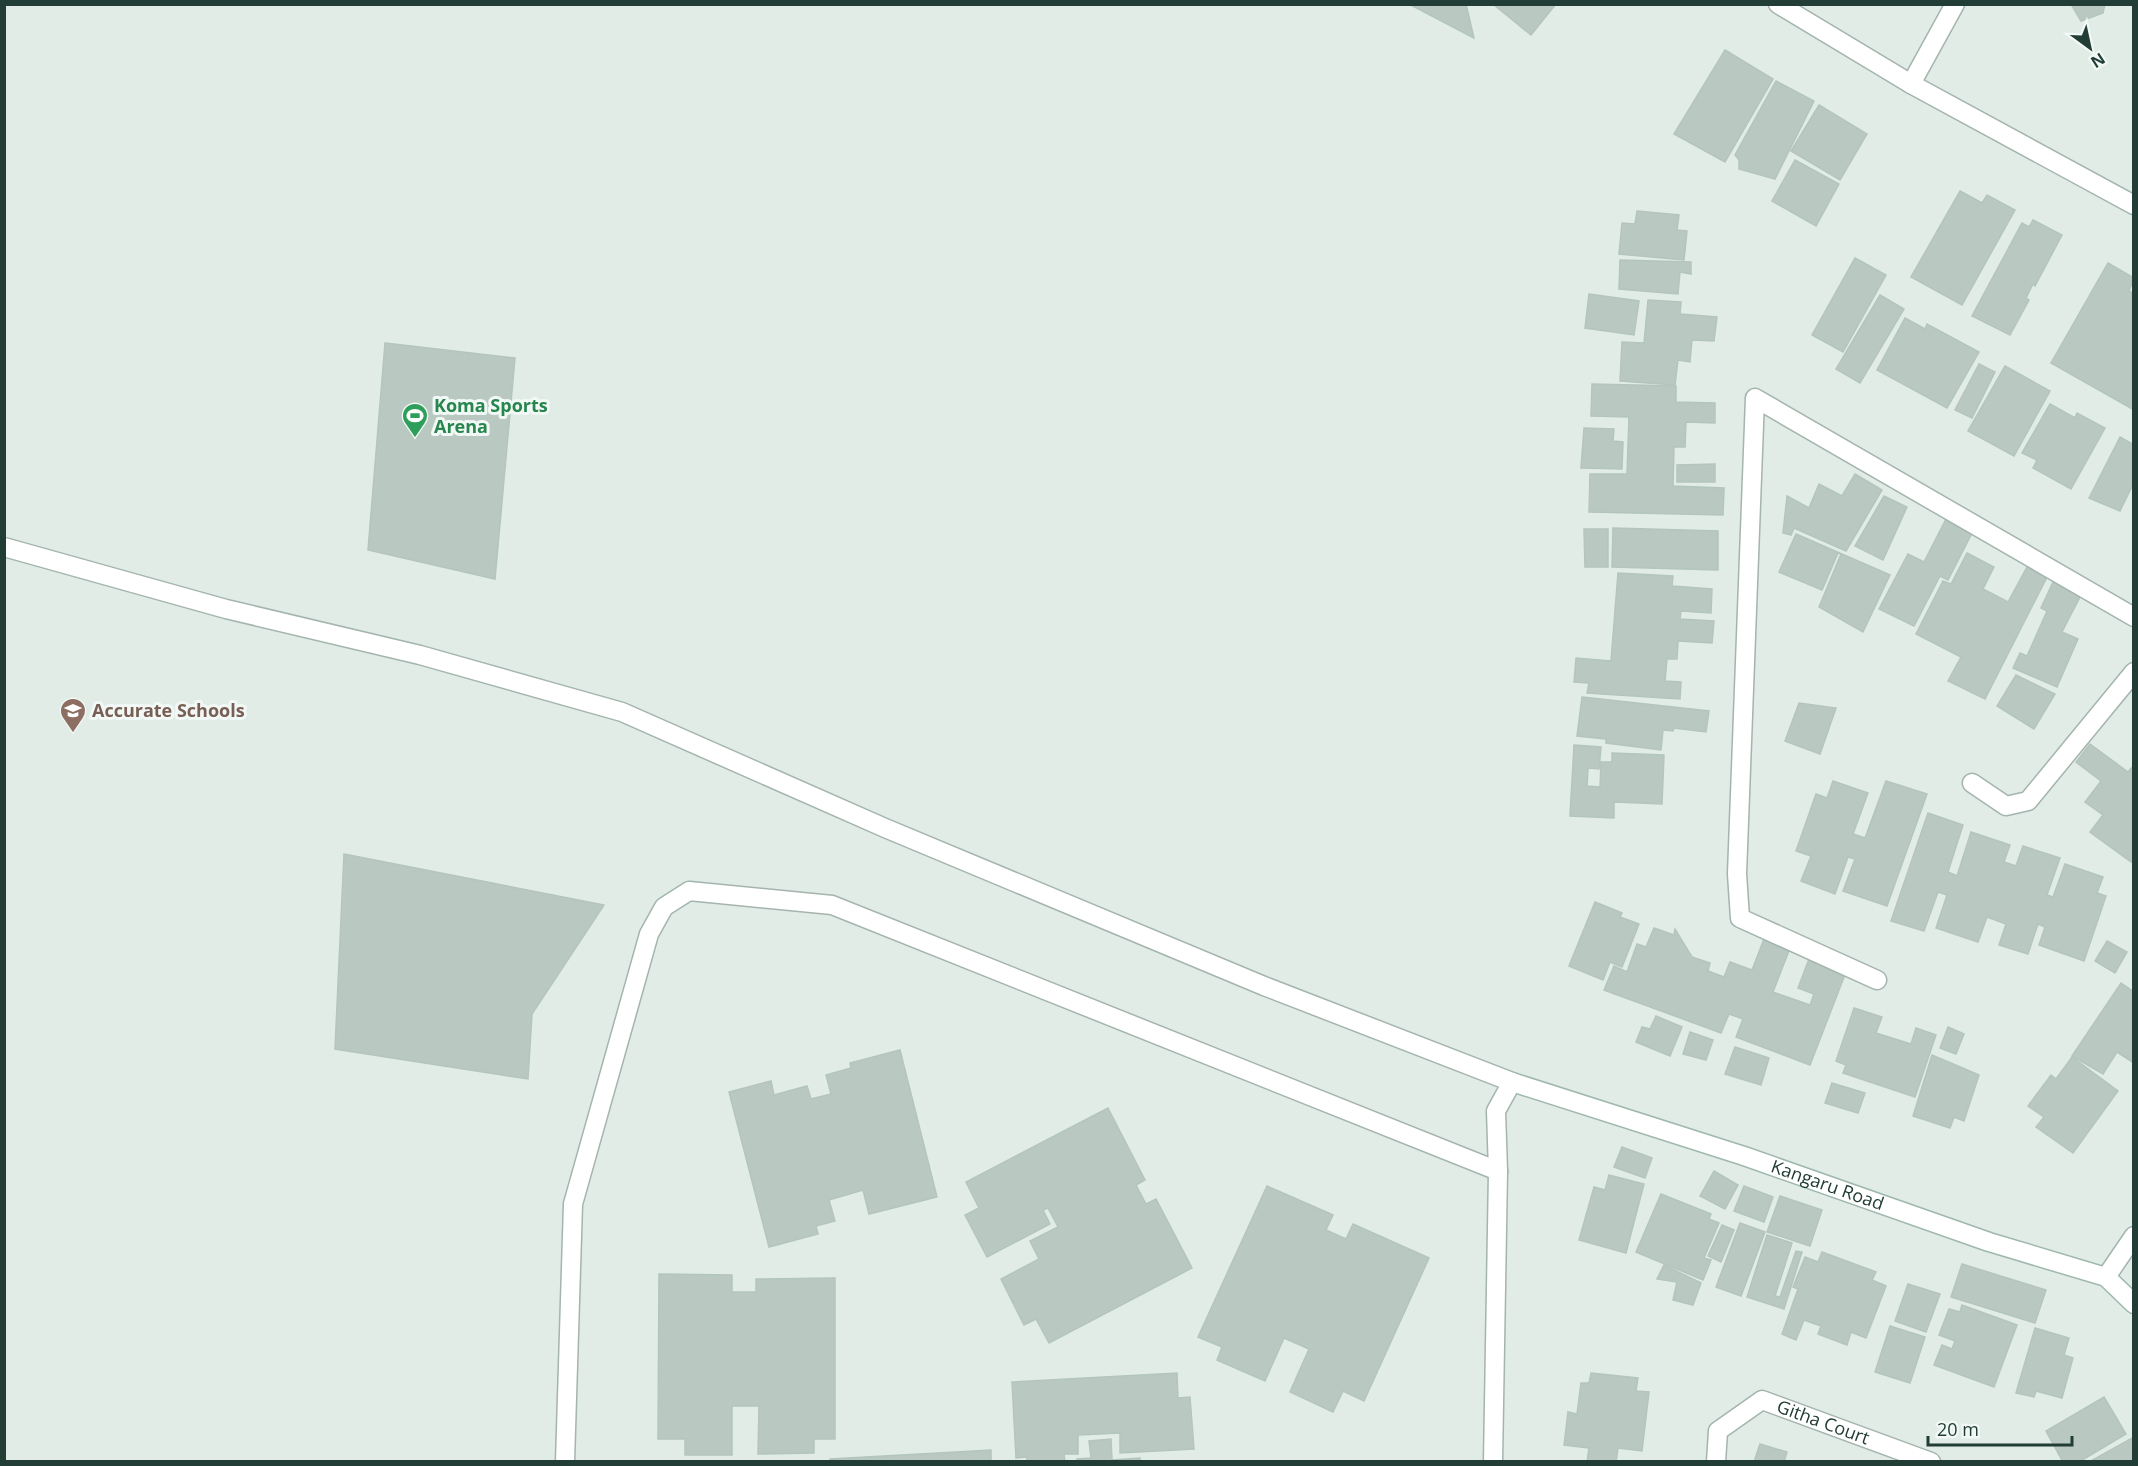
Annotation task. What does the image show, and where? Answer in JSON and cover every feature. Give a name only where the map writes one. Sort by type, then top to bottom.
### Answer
[{"type":"street","points":[[1778,4],[1911,84],[2133,204]]},
{"type":"street","points":[[1911,84],[1954,4]]},
{"type":"street","points":[[1877,980],[1740,918],[1737,874],[1755,398],[2133,617]]},
{"type":"street","name":"Kangaru Road","points":[[4,547],[226,609],[420,655],[622,712],[885,828],[1264,986],[1512,1082],[1744,1156],[1989,1242],[2106,1277],[2133,1304]]},
{"type":"street","points":[[1972,783],[2007,806],[2028,801],[2133,672]]},
{"type":"street","points":[[565,1461],[573,1204],[649,934],[664,907],[689,891],[832,905],[1498,1172]]},
{"type":"street","points":[[1492,1461],[1498,1172],[1496,1111],[1512,1082]]},
{"type":"street","points":[[2106,1277],[2133,1236]]},
{"type":"street","name":"Githa Court","points":[[1716,1461],[1718,1431],[1762,1400],[1931,1461]]},
{"type":"building","points":[[1409,4],[1466,4],[1474,38]]},
{"type":"building","points":[[1493,4],[1556,4],[1531,35]]},
{"type":"building","points":[[2071,4],[2105,4],[2103,13],[2081,21]]},
{"type":"building","points":[[1725,50],[1773,79],[1725,162],[1674,134]]},
{"type":"building","points":[[1776,81],[1814,101],[1775,179],[1739,169],[1739,160],[1735,155]]},
{"type":"building","points":[[1819,105],[1867,134],[1840,180],[1791,151]]},
{"type":"building","points":[[1795,160],[1839,184],[1816,226],[1772,201]]},
{"type":"building","points":[[1960,191],[1982,203],[1987,195],[2015,210],[1962,305],[1911,277]]},
{"type":"building","points":[[1637,211],[1679,215],[1677,230],[1687,231],[1684,260],[1619,254],[1622,223],[1635,224]]},
{"type":"building","points":[[2033,220],[2062,235],[2035,286],[2033,284],[2026,298],[2029,300],[2010,335],[1972,316],[2022,223],[2029,227]]},
{"type":"building","points":[[1855,258],[1886,275],[1843,352],[1812,335]]},
{"type":"building","points":[[1620,260],[1691,262],[1691,274],[1680,272],[1678,294],[1619,289]]},
{"type":"building","points":[[2108,263],[2134,278],[2129,291],[2134,294],[2134,410],[2051,363]]},
{"type":"building","points":[[1589,294],[1639,301],[1634,335],[1585,328]]},
{"type":"building","points":[[1880,295],[1904,309],[1860,383],[1836,369]]},
{"type":"building","points":[[1648,300],[1681,302],[1680,314],[1717,317],[1714,341],[1692,340],[1690,362],[1678,360],[1675,385],[1620,381],[1622,342],[1644,343]]},
{"type":"building","points":[[1905,318],[1925,329],[1927,324],[1979,352],[1947,408],[1877,370]]},
{"type":"building","points":[[385,343],[515,358],[495,579],[368,550]]},
{"type":"building","points":[[1979,364],[1995,372],[1972,418],[1955,410]]},
{"type":"building","points":[[2005,366],[2050,391],[2014,456],[1968,431]]},
{"type":"building","points":[[1592,384],[1676,386],[1676,402],[1715,403],[1715,423],[1686,422],[1685,447],[1674,447],[1673,486],[1724,488],[1723,515],[1589,512],[1590,474],[1627,474],[1629,417],[1591,416]]},
{"type":"building","points":[[2050,404],[2075,418],[2077,413],[2105,428],[2071,489],[2033,468],[2037,460],[2022,453]]},
{"type":"building","points":[[1584,428],[1614,429],[1613,441],[1623,442],[1622,469],[1581,468]]},
{"type":"building","points":[[2120,437],[2134,445],[2134,482],[2120,511],[2089,498]]},
{"type":"building","points":[[1715,464],[1715,482],[1677,482],[1677,465]]},
{"type":"building","points":[[1855,474],[1882,490],[1846,551],[1794,528],[1791,535],[1783,533],[1787,496],[1809,508],[1819,484],[1842,496]]},
{"type":"building","points":[[1884,496],[1907,507],[1883,560],[1855,546]]},
{"type":"building","points":[[1946,519],[1972,533],[1948,580],[1940,576],[1914,626],[1879,609],[1908,554],[1924,562]]},
{"type":"building","points":[[1613,528],[1718,531],[1718,570],[1612,567]]},
{"type":"building","points":[[1584,529],[1608,529],[1608,567],[1585,567]]},
{"type":"building","points":[[1796,534],[1890,575],[1863,632],[1819,607],[1841,554],[1838,553],[1822,590],[1779,572]]},
{"type":"building","points":[[1967,553],[1994,567],[1983,589],[2008,602],[2027,567],[2047,577],[1985,699],[1948,681],[1961,657],[1916,634],[1943,581],[1951,584]]},
{"type":"building","points":[[1618,573],[1673,576],[1672,586],[1712,589],[1711,613],[1681,611],[1680,619],[1714,621],[1712,643],[1678,641],[1677,659],[1667,659],[1665,681],[1681,682],[1680,699],[1587,693],[1589,683],[1574,682],[1576,658],[1611,661]]},
{"type":"building","points":[[2054,580],[2082,593],[2062,632],[2078,639],[2057,687],[2013,668],[2020,653],[2027,656],[2047,611],[2041,608]]},
{"type":"building","points":[[2016,675],[2055,694],[2034,729],[1997,706]]},
{"type":"building","points":[[1582,697],[1709,711],[1706,732],[1674,728],[1673,731],[1663,730],[1661,750],[1606,743],[1606,739],[1577,736]]},
{"type":"building","points":[[1799,703],[1836,708],[1820,754],[1785,741]]},
{"type":"building","points":[[2090,744],[2128,772],[2134,765],[2134,858],[2131,862],[2090,832],[2103,815],[2085,802],[2101,781],[2076,762]]},
{"type":"building","points":[[1574,745],[1601,747],[1599,769],[1588,768],[1587,786],[1600,787],[1601,762],[1612,762],[1612,753],[1664,755],[1662,804],[1614,802],[1614,818],[1570,816]]},
{"type":"building","points":[[1833,781],[1868,793],[1853,834],[1865,838],[1886,781],[1927,794],[1887,906],[1843,891],[1855,859],[1848,857],[1835,894],[1801,881],[1811,856],[1796,851],[1816,794],[1827,798]]},
{"type":"building","points":[[1928,813],[1963,825],[1948,872],[1957,876],[1971,832],[2010,845],[2004,862],[2016,866],[2023,846],[2060,858],[2047,895],[2053,897],[2065,864],[2103,877],[2097,893],[2106,896],[2084,961],[2039,945],[2045,927],[2038,924],[2028,954],[1999,945],[2006,924],[1987,917],[1978,942],[1936,928],[1947,895],[1938,892],[1924,931],[1891,921]]},
{"type":"building","points":[[344,854],[604,905],[532,1014],[528,1079],[335,1049]]},
{"type":"building","points":[[1595,902],[1622,913],[1620,917],[1639,924],[1622,967],[1610,962],[1603,980],[1569,966]]},
{"type":"building","points":[[1654,928],[1674,935],[1675,929],[1692,957],[1710,963],[1708,971],[1724,977],[1730,962],[1752,970],[1764,939],[1790,948],[1773,992],[1810,1005],[1814,994],[1798,988],[1809,959],[1846,972],[1810,1065],[1736,1037],[1743,1019],[1729,1014],[1721,1033],[1604,990],[1614,966],[1627,972],[1637,944],[1646,947]]},
{"type":"building","points":[[2107,941],[2127,952],[2115,973],[2095,961]]},
{"type":"building","points":[[2121,983],[2134,992],[2134,1063],[2117,1052],[2103,1074],[2072,1056]]},
{"type":"building","points":[[1854,1008],[1882,1017],[1876,1033],[1911,1044],[1916,1028],[1936,1035],[1915,1097],[1843,1073],[1846,1065],[1836,1061]]},
{"type":"building","points":[[1656,1016],[1682,1027],[1670,1056],[1636,1042],[1642,1027],[1650,1029]]},
{"type":"building","points":[[1948,1027],[1964,1034],[1956,1054],[1940,1048]]},
{"type":"building","points":[[1690,1032],[1713,1040],[1706,1060],[1683,1054]]},
{"type":"building","points":[[1735,1047],[1769,1058],[1761,1085],[1725,1074]]},
{"type":"building","points":[[900,1050],[937,1197],[869,1214],[863,1190],[829,1200],[835,1221],[816,1226],[818,1234],[769,1247],[729,1092],[771,1081],[774,1095],[807,1086],[811,1099],[831,1094],[826,1075],[851,1068],[850,1063]]},
{"type":"building","points":[[1932,1055],[1979,1075],[1964,1121],[1954,1117],[1950,1128],[1913,1116]]},
{"type":"building","points":[[2072,1057],[2118,1091],[2073,1153],[2036,1127],[2044,1117],[2028,1106],[2051,1075],[2056,1079]]},
{"type":"building","points":[[1832,1083],[1865,1093],[1858,1113],[1825,1103]]},
{"type":"building","points":[[1108,1108],[1145,1180],[1136,1185],[1146,1204],[1156,1199],[1192,1268],[1049,1343],[1036,1319],[1024,1325],[1001,1279],[1039,1259],[1030,1241],[1058,1227],[1048,1208],[1043,1210],[1050,1224],[987,1257],[965,1215],[979,1208],[966,1182]]},
{"type":"building","points":[[1622,1147],[1652,1158],[1645,1178],[1614,1167]]},
{"type":"building","points":[[1714,1171],[1738,1185],[1725,1209],[1700,1196]]},
{"type":"building","points":[[1609,1175],[1644,1184],[1626,1253],[1579,1240],[1594,1187],[1605,1190]]},
{"type":"building","points":[[1267,1186],[1333,1215],[1326,1230],[1346,1239],[1353,1224],[1429,1258],[1364,1401],[1343,1391],[1333,1412],[1290,1392],[1309,1349],[1284,1338],[1265,1381],[1217,1360],[1222,1347],[1198,1337]]},
{"type":"building","points":[[1744,1186],[1773,1197],[1764,1222],[1734,1211]]},
{"type":"building","points":[[1661,1194],[1711,1214],[1709,1219],[1719,1223],[1704,1258],[1711,1260],[1703,1280],[1636,1252]]},
{"type":"building","points":[[1780,1196],[1822,1210],[1810,1246],[1767,1232]]},
{"type":"building","points":[[1740,1223],[1765,1232],[1741,1296],[1716,1287]]},
{"type":"building","points":[[1722,1225],[1734,1230],[1721,1262],[1708,1256]]},
{"type":"building","points":[[1767,1235],[1792,1243],[1775,1296],[1780,1297],[1796,1251],[1802,1252],[1784,1309],[1747,1297]]},
{"type":"building","points":[[1822,1252],[1876,1272],[1872,1280],[1886,1286],[1866,1338],[1851,1332],[1847,1345],[1818,1334],[1821,1326],[1804,1320],[1796,1340],[1782,1334],[1798,1289],[1793,1287],[1805,1257],[1818,1262]]},
{"type":"building","points":[[1962,1264],[2046,1290],[2035,1323],[1951,1297]]},
{"type":"building","points":[[1664,1265],[1701,1283],[1693,1305],[1673,1300],[1677,1282],[1657,1279]]},
{"type":"building","points":[[659,1274],[732,1275],[732,1292],[756,1292],[756,1279],[835,1278],[835,1439],[814,1439],[814,1453],[758,1454],[759,1406],[732,1406],[732,1455],[685,1455],[685,1439],[658,1439]]},
{"type":"building","points":[[1908,1284],[1940,1294],[1926,1332],[1895,1321]]},
{"type":"building","points":[[1962,1305],[2017,1325],[1994,1387],[1934,1365],[1942,1345],[1952,1349],[1955,1341],[1939,1335],[1949,1309],[1960,1312]]},
{"type":"building","points":[[1890,1326],[1925,1337],[1910,1383],[1875,1372]]},
{"type":"building","points":[[2035,1328],[2069,1338],[2064,1355],[2073,1358],[2062,1398],[2036,1391],[2034,1397],[2016,1393]]},
{"type":"building","points":[[1177,1373],[1178,1398],[1190,1397],[1194,1449],[1120,1453],[1120,1433],[1078,1435],[1078,1454],[1064,1454],[1065,1462],[1027,1462],[1027,1457],[1016,1458],[1012,1382]]},
{"type":"building","points":[[1591,1373],[1638,1378],[1636,1391],[1649,1392],[1642,1451],[1618,1448],[1616,1462],[1587,1462],[1589,1448],[1564,1445],[1568,1412],[1577,1414],[1581,1383],[1589,1383]]},
{"type":"building","points":[[2104,1397],[2126,1434],[2079,1462],[2063,1462],[2046,1431]]},
{"type":"building","points":[[2134,1437],[2134,1462],[2089,1462]]},
{"type":"building","points":[[1111,1439],[1112,1460],[1140,1458],[1140,1462],[1077,1462],[1077,1459],[1091,1458],[1089,1441]]},
{"type":"building","points":[[1760,1444],[1787,1452],[1784,1462],[1754,1462]]},
{"type":"building","points":[[991,1450],[991,1462],[830,1462],[830,1459]]},
{"type":"place","name":"Koma Sports Arena","points":[[415,439]]},
{"type":"place","name":"Accurate Schools","points":[[73,734]]}]
